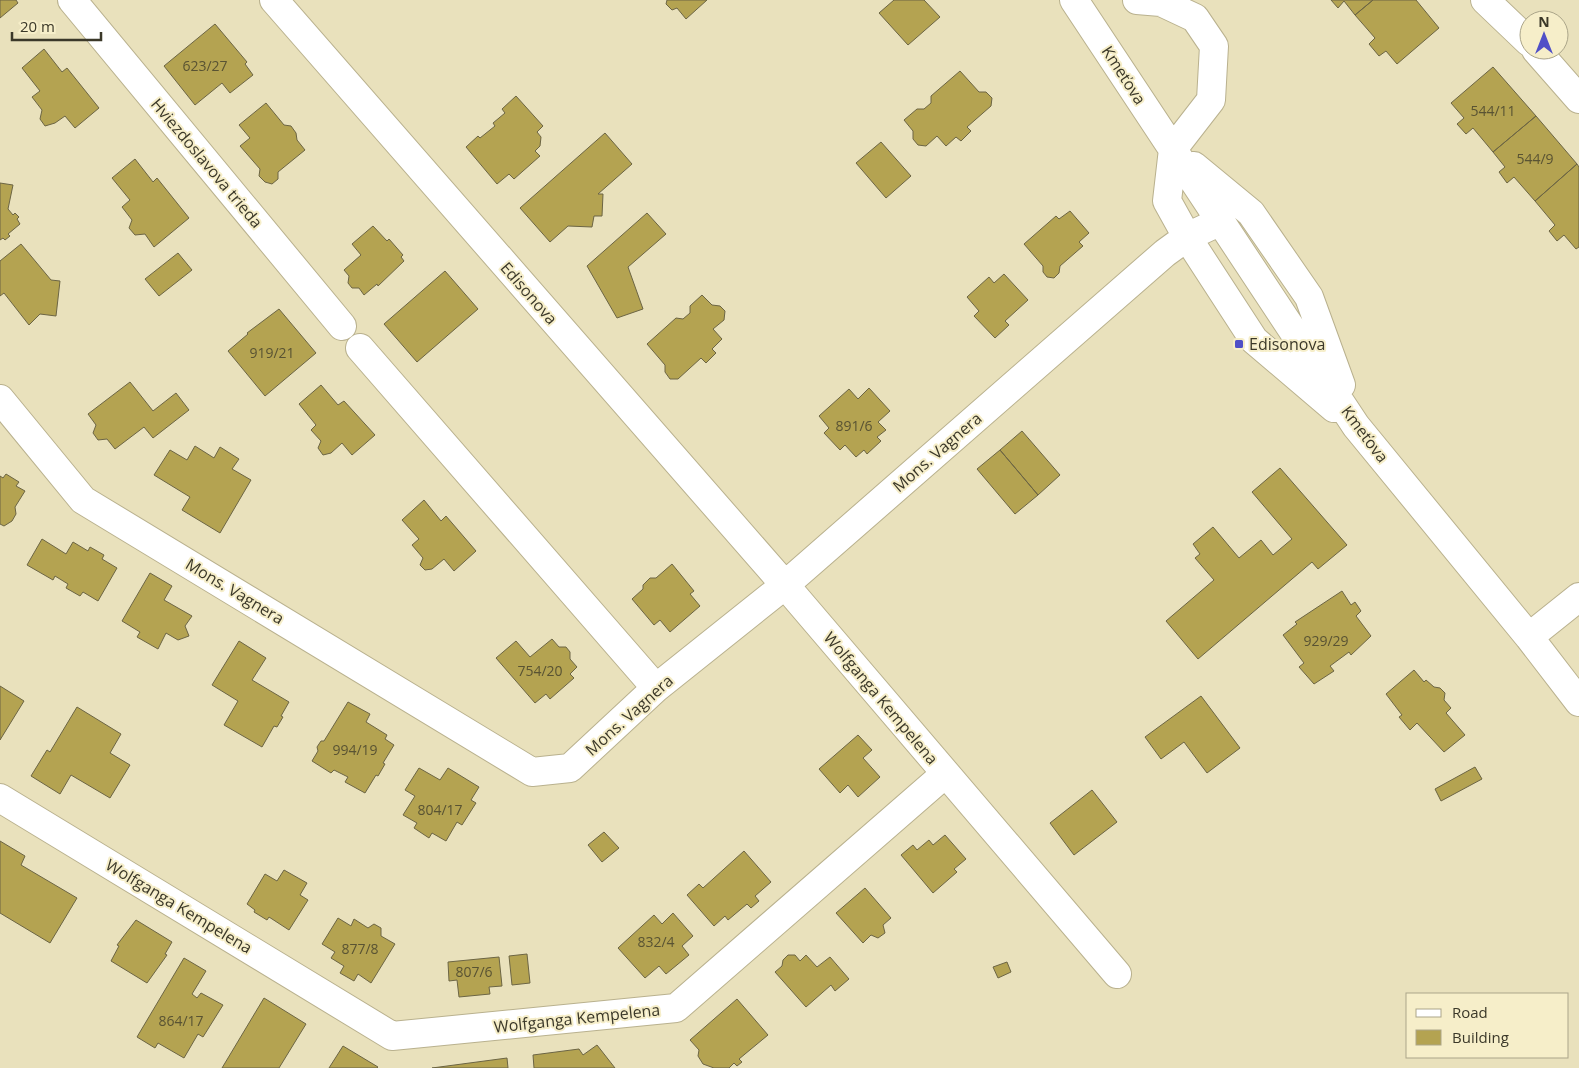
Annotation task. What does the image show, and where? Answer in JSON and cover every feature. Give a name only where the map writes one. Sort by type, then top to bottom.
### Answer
[{"type":"street","name":"Hviezdoslavova trieda","points":[[72,0],[342,326]]},
{"type":"street","name":"Edisonova","points":[[274,0],[785,585]]},
{"type":"street","name":"Kmeťova","points":[[1079,0],[1173,149],[1356,426],[1530,637],[1579,702]]},
{"type":"street","points":[[1137,0],[1161,2],[1195,18],[1214,46],[1211,100],[1173,149],[1167,201],[1187,237],[1254,340],[1356,426]]},
{"type":"street","points":[[1485,0],[1519,32]]},
{"type":"street","points":[[1545,60],[1579,99]]},
{"type":"street","points":[[1173,149],[1251,213],[1310,297],[1356,426]]},
{"type":"street","name":"Mons. Vagnera","points":[[1,404],[83,500],[532,772],[570,768],[656,688],[785,585],[1165,253],[1187,237],[1221,221]]},
{"type":"street","points":[[360,348],[656,688]]},
{"type":"street","name":"Wolfganga Kempelena","points":[[0,798],[392,1036],[676,1008],[945,774],[785,585]]},
{"type":"street","points":[[1530,637],[1579,597]]},
{"type":"street","points":[[945,774],[1117,974]]},
{"type":"building","points":[[0,0],[16,0],[18,3],[0,18]]},
{"type":"building","points":[[667,0],[707,0],[686,19],[677,8],[672,10],[666,4]]},
{"type":"building","points":[[894,0],[924,0],[940,17],[908,45],[879,13]]},
{"type":"building","points":[[1331,0],[1373,0],[1355,15],[1344,1],[1338,8]]},
{"type":"building","points":[[1373,0],[1416,0],[1439,28],[1397,64],[1386,51],[1379,56],[1369,44],[1375,38],[1355,15]]},
{"type":"building","points":[[215,24],[247,62],[245,64],[253,75],[230,93],[222,83],[195,105],[164,66]]},
{"type":"building","points":[[44,49],[62,72],[67,68],[99,108],[75,128],[65,116],[55,123],[45,126],[40,119],[42,110],[32,97],[40,91],[22,68]]},
{"type":"building","points":[[1493,67],[1536,116],[1493,152],[1473,128],[1466,134],[1457,124],[1464,118],[1451,103]]},
{"type":"building","points":[[960,71],[979,92],[986,92],[992,98],[991,106],[967,127],[971,131],[961,141],[956,137],[946,146],[937,136],[926,146],[918,145],[913,139],[913,131],[904,120],[917,109],[924,109],[931,103],[931,96]]},
{"type":"building","points":[[516,96],[543,126],[537,132],[541,137],[540,146],[535,151],[540,156],[514,179],[509,174],[497,184],[466,147],[478,136],[480,138],[495,126],[493,123],[505,113],[502,109]]},
{"type":"building","points":[[266,103],[284,125],[291,126],[296,133],[297,140],[305,150],[278,172],[278,179],[272,184],[265,182],[259,176],[260,169],[240,146],[250,138],[239,125]]},
{"type":"building","points":[[1536,116],[1577,164],[1535,201],[1514,177],[1507,183],[1499,172],[1505,167],[1493,152]]},
{"type":"building","points":[[605,133],[632,164],[598,194],[603,194],[602,216],[594,216],[592,227],[568,226],[550,242],[520,208]]},
{"type":"building","points":[[881,142],[911,176],[886,198],[856,163]]},
{"type":"building","points":[[135,159],[153,182],[157,178],[189,218],[154,247],[145,234],[135,235],[129,228],[132,220],[122,207],[130,200],[112,178]]},
{"type":"building","points":[[1577,164],[1579,167],[1579,247],[1576,249],[1564,235],[1557,241],[1549,231],[1555,225],[1535,201]]},
{"type":"building","points":[[0,183],[13,185],[8,209],[13,215],[15,213],[19,217],[17,219],[20,224],[8,234],[10,236],[5,240],[3,238],[0,240]]},
{"type":"building","points":[[1070,211],[1089,233],[1079,242],[1083,246],[1060,266],[1059,273],[1054,278],[1047,277],[1043,272],[1043,266],[1024,244],[1056,216],[1059,219]]},
{"type":"building","points":[[647,213],[666,234],[628,267],[643,309],[617,318],[587,266]]},
{"type":"building","points":[[373,226],[387,241],[389,239],[403,255],[401,257],[404,261],[378,286],[377,284],[364,295],[359,288],[352,288],[348,283],[349,276],[344,270],[361,255],[352,244]]},
{"type":"building","points":[[21,244],[51,280],[60,281],[56,316],[40,314],[29,325],[4,293],[0,296],[0,261]]},
{"type":"building","points":[[178,253],[192,270],[159,296],[145,279]]},
{"type":"building","points":[[445,271],[478,309],[417,362],[384,324]]},
{"type":"building","points":[[1004,274],[1028,300],[1005,321],[1009,325],[995,338],[974,316],[979,311],[967,297],[989,277],[994,283]]},
{"type":"building","points":[[702,295],[712,305],[720,306],[725,311],[724,320],[713,329],[722,339],[712,349],[716,353],[706,363],[701,358],[678,379],[670,379],[665,372],[665,365],[647,344],[676,318],[683,319],[690,313],[690,306]]},
{"type":"building","points":[[279,309],[316,353],[265,396],[228,351],[247,333]]},
{"type":"building","points":[[130,382],[153,411],[176,393],[189,410],[153,438],[144,427],[115,449],[107,439],[98,440],[93,433],[96,425],[88,414]]},
{"type":"building","points":[[321,385],[338,405],[344,401],[375,435],[352,455],[342,443],[331,453],[323,455],[318,448],[321,441],[311,430],[316,425],[299,404]]},
{"type":"building","points":[[869,388],[890,411],[878,422],[886,430],[877,437],[881,441],[867,454],[864,450],[856,457],[845,445],[840,450],[824,433],[829,428],[819,416],[849,389],[858,399]]},
{"type":"building","points":[[1022,431],[1060,475],[1038,495],[1000,450]]},
{"type":"building","points":[[195,446],[214,458],[220,447],[239,459],[232,469],[251,480],[220,533],[182,510],[190,497],[154,475],[170,450],[187,460]]},
{"type":"building","points":[[1000,450],[1038,495],[1015,514],[977,469]]},
{"type":"building","points":[[1280,468],[1347,545],[1318,569],[1312,562],[1198,659],[1166,621],[1214,580],[1195,558],[1200,554],[1193,544],[1213,527],[1239,558],[1261,540],[1273,555],[1292,539],[1252,492]]},
{"type":"building","points":[[6,474],[19,482],[16,486],[25,491],[15,507],[16,514],[12,521],[4,526],[0,524],[0,476],[3,478]]},
{"type":"building","points":[[424,500],[441,521],[446,516],[476,551],[454,571],[444,559],[432,569],[425,570],[420,565],[423,558],[412,545],[419,539],[402,520]]},
{"type":"building","points":[[42,539],[66,554],[73,542],[88,551],[90,547],[104,555],[102,559],[117,568],[98,601],[83,592],[80,596],[66,588],[68,584],[55,576],[53,580],[27,565]]},
{"type":"building","points":[[672,564],[694,591],[690,594],[700,606],[670,632],[660,620],[654,625],[632,599],[643,589],[643,585],[650,578],[656,578]]},
{"type":"building","points":[[150,573],[172,586],[164,600],[192,616],[185,626],[189,636],[178,640],[166,633],[158,649],[137,637],[140,632],[122,621]]},
{"type":"building","points":[[1342,591],[1351,605],[1355,602],[1361,611],[1356,616],[1371,636],[1351,655],[1349,652],[1330,666],[1334,671],[1314,684],[1299,667],[1304,663],[1283,635],[1297,624],[1295,622]]},
{"type":"building","points":[[552,639],[559,647],[566,647],[570,652],[570,659],[577,667],[570,674],[574,678],[550,699],[546,694],[535,703],[496,658],[516,641],[530,657]]},
{"type":"building","points":[[239,641],[266,658],[252,680],[289,702],[277,727],[274,726],[262,747],[224,725],[238,701],[212,685]]},
{"type":"building","points":[[1414,670],[1424,682],[1426,680],[1445,693],[1444,700],[1451,708],[1446,713],[1465,735],[1444,752],[1417,723],[1410,730],[1399,717],[1402,715],[1386,694]]},
{"type":"building","points":[[0,686],[24,701],[0,740]]},
{"type":"building","points":[[1201,696],[1240,748],[1207,773],[1184,742],[1161,759],[1145,737]]},
{"type":"building","points":[[348,702],[370,714],[366,722],[387,735],[385,739],[394,745],[383,763],[385,764],[378,776],[376,775],[365,793],[345,782],[348,777],[334,770],[331,773],[312,761],[318,751],[317,747],[321,741],[324,741]]},
{"type":"building","points":[[77,707],[121,734],[110,753],[130,765],[110,798],[71,775],[60,794],[31,776],[47,750],[50,752]]},
{"type":"building","points":[[858,735],[872,750],[863,758],[880,777],[858,797],[848,785],[840,793],[819,769]]},
{"type":"building","points":[[1475,767],[1482,779],[1441,801],[1435,789]]},
{"type":"building","points":[[419,768],[440,780],[448,768],[479,787],[471,800],[476,803],[462,825],[457,822],[446,841],[432,833],[429,838],[414,828],[417,823],[403,815],[415,796],[405,790]]},
{"type":"building","points":[[1092,790],[1117,822],[1074,855],[1050,823]]},
{"type":"building","points":[[604,832],[619,848],[602,862],[588,845]]},
{"type":"building","points":[[945,835],[966,859],[954,869],[957,872],[933,893],[901,855],[913,845],[917,850],[929,840],[933,845]]},
{"type":"building","points":[[0,841],[25,856],[21,865],[77,898],[50,943],[0,913]]},
{"type":"building","points":[[744,851],[771,882],[755,896],[759,901],[751,908],[747,904],[728,920],[725,916],[714,926],[687,895],[699,884],[703,888]]},
{"type":"building","points":[[284,870],[307,883],[300,895],[308,900],[289,930],[269,917],[267,920],[254,912],[255,910],[247,904],[265,874],[277,881]]},
{"type":"building","points":[[865,888],[891,918],[883,925],[885,933],[878,938],[871,935],[863,943],[836,913]]},
{"type":"building","points":[[673,913],[693,936],[682,946],[689,955],[666,974],[659,966],[645,978],[618,948],[654,915],[662,924]]},
{"type":"building","points":[[338,918],[351,926],[354,919],[368,928],[374,924],[381,928],[381,936],[395,944],[371,983],[358,974],[354,981],[340,973],[344,966],[331,958],[335,952],[322,944]]},
{"type":"building","points":[[136,920],[172,942],[165,954],[167,955],[147,983],[111,961],[119,946],[117,945]]},
{"type":"building","points":[[527,954],[530,983],[512,985],[509,956]]},
{"type":"building","points":[[788,955],[795,955],[800,961],[806,955],[817,967],[830,957],[849,979],[835,991],[831,985],[806,1007],[775,972],[782,966],[783,960]]},
{"type":"building","points":[[499,957],[502,986],[489,987],[490,994],[459,997],[457,980],[449,981],[448,962]]},
{"type":"building","points":[[184,958],[206,971],[192,994],[197,998],[201,993],[223,1005],[203,1037],[198,1034],[184,1058],[158,1043],[155,1048],[137,1037]]},
{"type":"building","points":[[1007,962],[1011,972],[998,978],[993,967]]},
{"type":"building","points":[[264,998],[306,1024],[279,1068],[222,1068]]},
{"type":"building","points":[[737,999],[768,1035],[739,1059],[742,1062],[737,1066],[734,1063],[729,1068],[714,1068],[703,1064],[698,1056],[699,1050],[690,1040]]},
{"type":"building","points":[[597,1045],[615,1068],[534,1068],[533,1055],[579,1049],[583,1055]]},
{"type":"building","points":[[343,1046],[378,1067],[329,1068]]},
{"type":"building","points":[[507,1058],[508,1068],[432,1068]]},
{"type":"place","name":"Edisonova","points":[[1239,344]]}]
